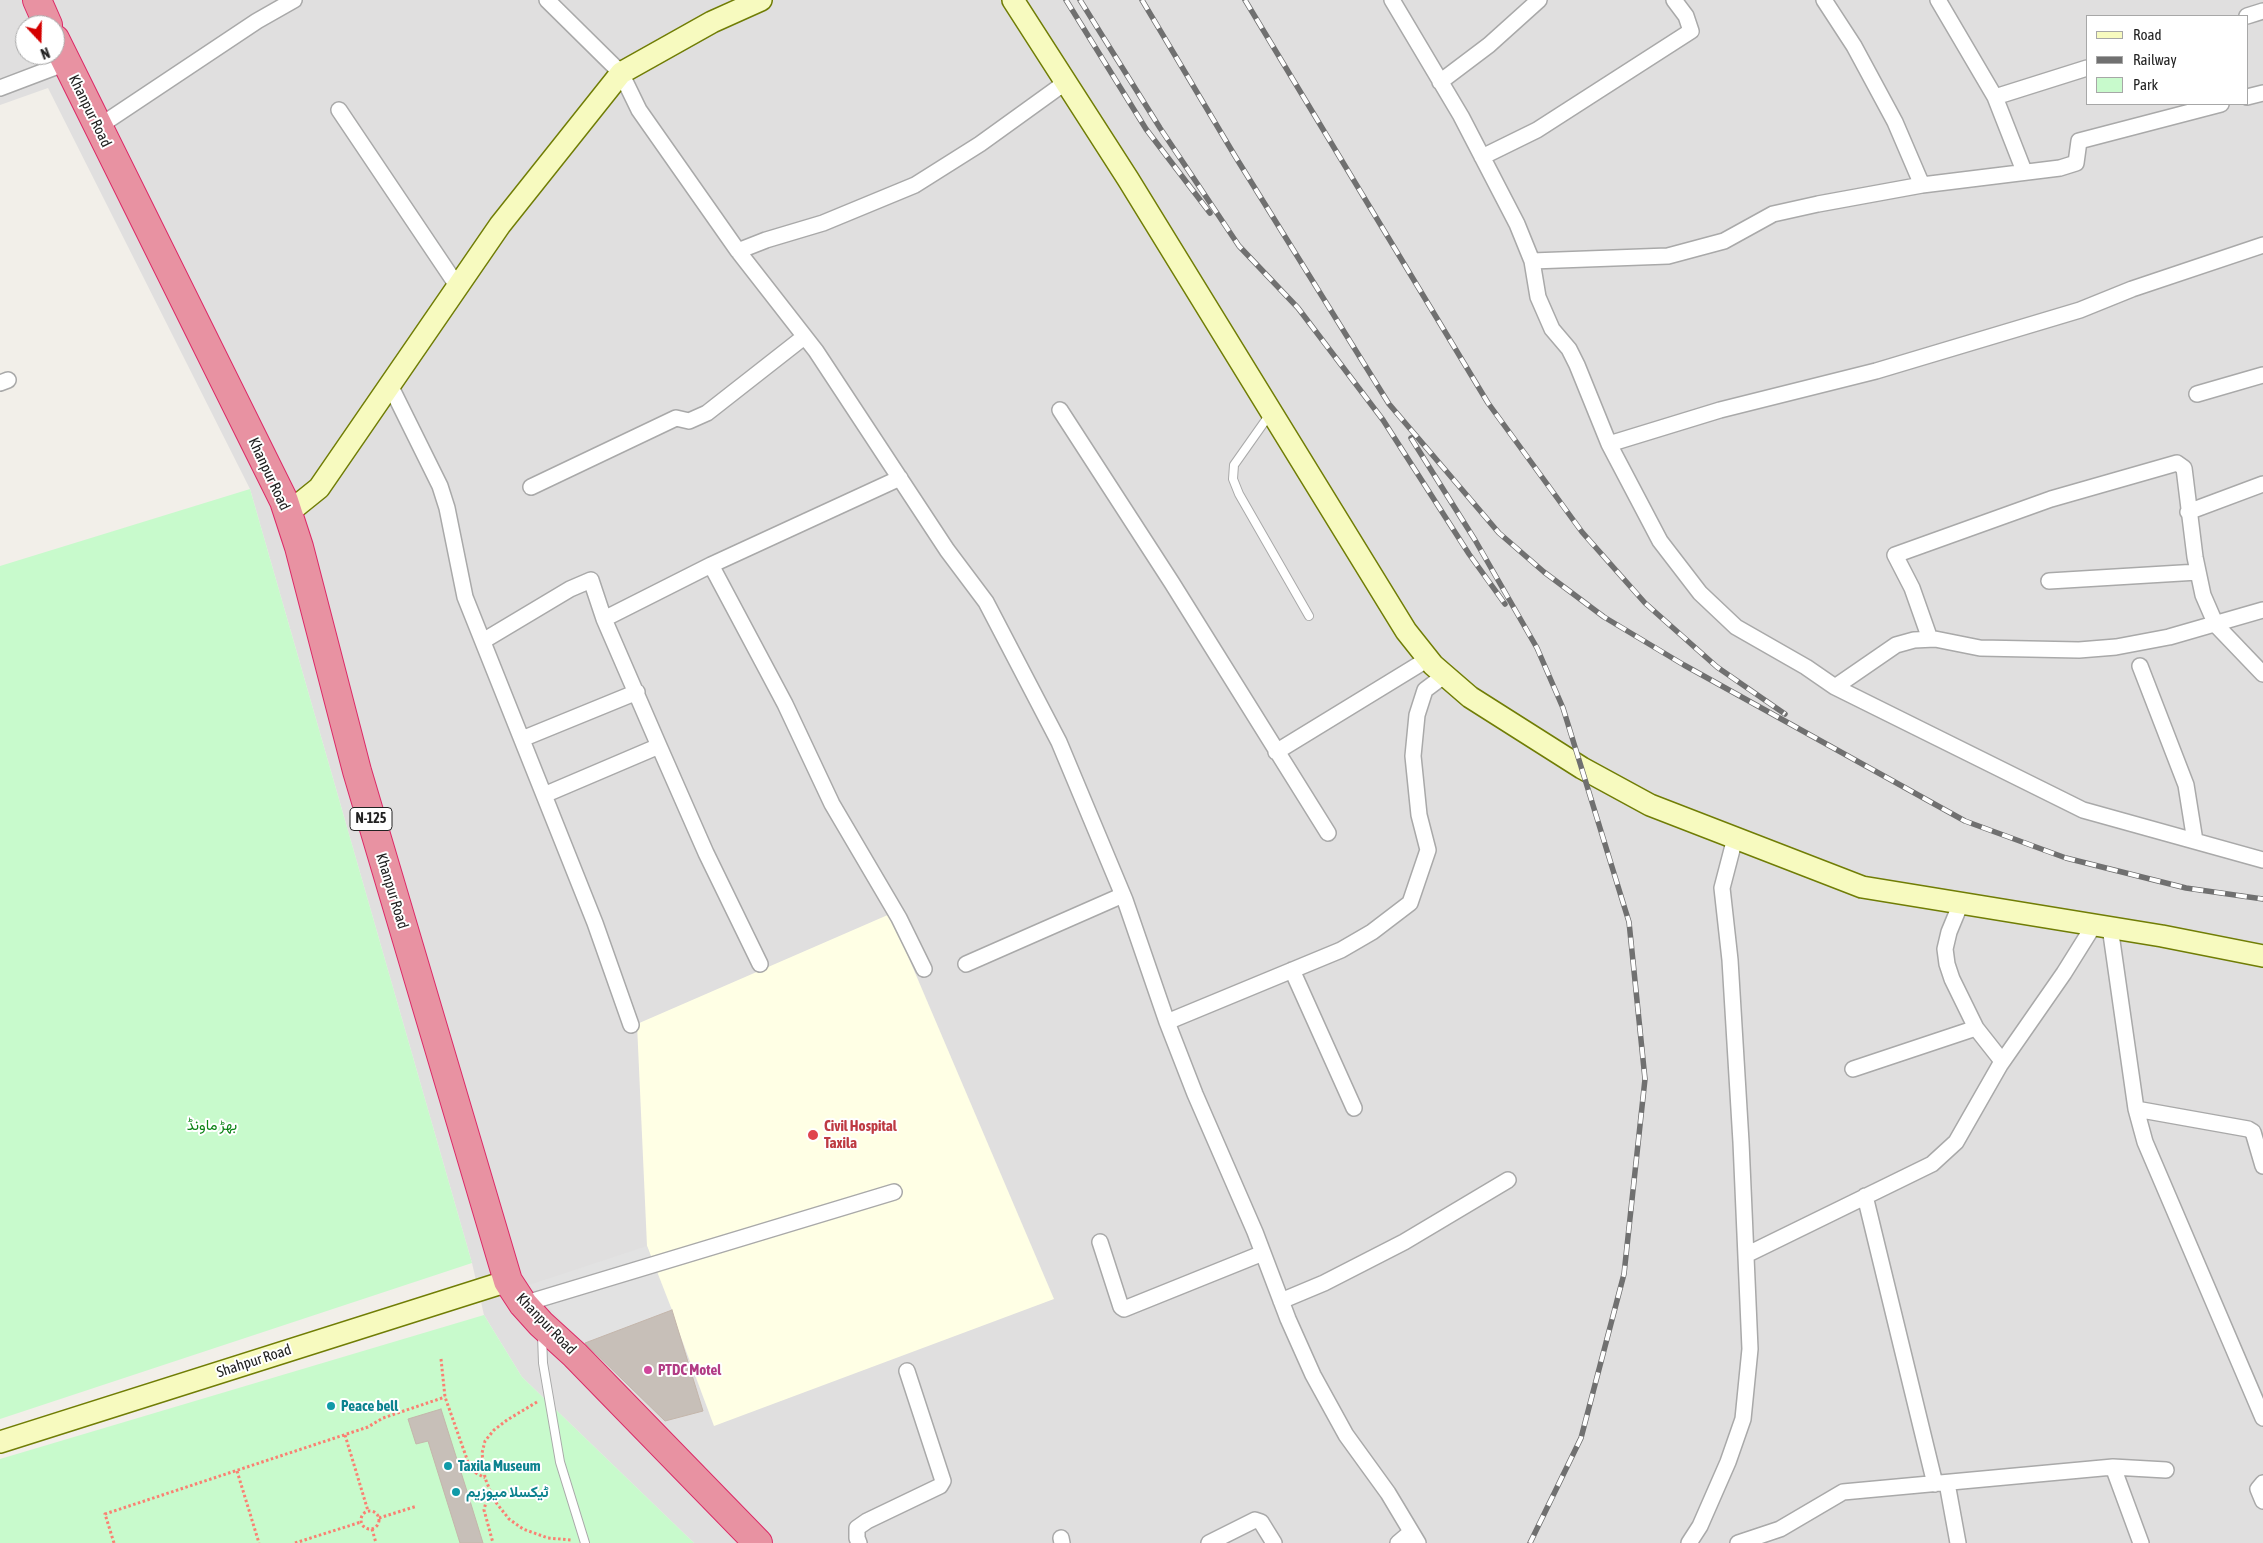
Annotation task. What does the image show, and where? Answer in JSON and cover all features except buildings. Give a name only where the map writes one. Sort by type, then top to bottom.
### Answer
[{"type":"highway","points":[[37,0],[44,15]]},
{"type":"highway","name":"Khanpur Road","points":[[65,59],[284,501],[357,771],[508,1281],[522,1304],[541,1324],[575,1355],[758,1543]]},
{"type":"street","points":[[98,127],[257,21],[294,0]]},
{"type":"street","points":[[547,0],[621,73],[639,110],[738,251],[816,351],[948,550],[986,602],[1059,742],[1123,895],[1167,1022],[1195,1094],[1313,1375],[1346,1435],[1388,1492],[1414,1538],[1398,1543]]},
{"type":"street","points":[[288,513],[319,488],[500,226],[621,73],[712,22],[761,0]]},
{"type":"street","points":[[1013,0],[1066,82],[1406,631],[1428,659],[1470,697],[1582,768],[1650,805],[1862,887],[2102,926],[2263,956]]},
{"type":"street","points":[[1392,0],[1482,157],[1517,224],[1532,261],[1538,297],[1552,329],[1569,348],[1578,365],[1609,444],[1660,542],[1700,593],[1736,627],[1806,667],[1835,687],[2083,810],[2263,860]]},
{"type":"street","points":[[1440,82],[1489,45],[1539,0]]},
{"type":"street","points":[[1482,157],[1537,130],[1691,30],[1686,16],[1674,0]]},
{"type":"street","points":[[1824,0],[1854,46],[1895,122],[1922,185]]},
{"type":"street","points":[[1938,0],[1995,97],[2024,171]]},
{"type":"street","points":[[2248,16],[2263,11]]},
{"type":"street","points":[[0,88],[38,65]]},
{"type":"street","points":[[1995,97],[2086,68]]},
{"type":"street","points":[[738,251],[766,240],[824,223],[915,185],[980,144],[1066,82]]},
{"type":"street","points":[[2248,97],[2263,93]]},
{"type":"street","points":[[1532,261],[1668,256],[1724,241],[1773,214],[1922,185],[2060,168],[2076,164],[2078,141],[2217,105]]},
{"type":"street","points":[[339,110],[458,287]]},
{"type":"street","points":[[1609,444],[1720,410],[1876,371],[2080,310],[2132,289],[2263,245]]},
{"type":"street","points":[[530,487],[676,418],[689,420],[707,413],[804,337]]},
{"type":"street","points":[[2197,394],[2263,375]]},
{"type":"street","points":[[390,385],[440,486],[447,508],[465,597],[595,923],[631,1025]]},
{"type":"street","points":[[1060,410],[1172,583],[1328,833]]},
{"type":"street","points":[[1930,639],[1912,588],[1895,555],[2051,499],[2177,463],[2184,468],[2188,512],[2203,595],[2216,625],[2263,674]]},
{"type":"street","points":[[604,619],[711,565],[900,478]]},
{"type":"street","points":[[2188,512],[2263,484]]},
{"type":"street","points":[[711,565],[785,704],[832,804],[898,918],[924,969]]},
{"type":"street","points":[[2049,581],[2198,572]]},
{"type":"street","points":[[483,641],[570,589],[591,580],[604,619],[659,746],[706,852],[760,964]]},
{"type":"street","points":[[1835,687],[1896,645],[1914,640],[1930,639],[1980,648],[2079,650],[2116,647],[2216,625],[2263,610]]},
{"type":"street","points":[[1276,752],[1428,659]]},
{"type":"street","points":[[2140,666],[2186,785],[2194,841]]},
{"type":"street","points":[[1167,1022],[1341,950],[1364,937],[1410,903],[1428,850],[1419,816],[1413,756],[1416,715],[1425,690],[1445,675]]},
{"type":"street","points":[[522,739],[636,692]]},
{"type":"street","points":[[544,795],[659,746]]},
{"type":"street","points":[[1689,1543],[1700,1526],[1728,1462],[1743,1419],[1750,1349],[1730,970],[1722,888],[1735,838]]},
{"type":"street","points":[[966,964],[1123,895]]},
{"type":"street","points":[[1961,903],[1949,932],[1945,948],[1952,979],[1976,1028],[2002,1061]]},
{"type":"street","points":[[1746,1255],[1932,1164],[1956,1142],[2002,1061],[2064,973],[2102,926]]},
{"type":"street","points":[[2102,926],[2136,1109],[2146,1142],[2263,1418]]},
{"type":"street","points":[[1292,970],[1354,1108]]},
{"type":"street","points":[[1853,1069],[1976,1028]]},
{"type":"street","points":[[2136,1109],[2248,1129],[2253,1132],[2263,1166]]},
{"type":"street","points":[[1282,1301],[1324,1283],[1404,1242],[1508,1180]]},
{"type":"street","points":[[522,1304],[894,1192]]},
{"type":"street","points":[[1865,1196],[1958,1543]]},
{"type":"street","points":[[1100,1242],[1121,1307],[1124,1309],[1263,1253]]},
{"type":"street","name":"Shahpur Road","points":[[0,1442],[508,1281]]},
{"type":"street","points":[[859,1543],[856,1538],[857,1528],[867,1521],[940,1486],[943,1481],[907,1371]]},
{"type":"street","points":[[2113,1467],[2141,1543]]},
{"type":"street","points":[[1738,1543],[1780,1529],[1843,1492],[2113,1467],[2166,1470]]},
{"type":"street","points":[[2263,1483],[2258,1489],[2263,1501]]},
{"type":"street","points":[[1209,1543],[1255,1520],[1260,1522],[1274,1543]]},
{"type":"lane","points":[[1271,412],[1234,465],[1233,479],[1239,494],[1309,616]]},
{"type":"lane","points":[[541,1324],[542,1363],[560,1462],[584,1541]]},
{"type":"path","points":[[441,1359],[445,1397],[468,1462],[476,1473],[485,1478]]},
{"type":"path","points":[[548,1395],[494,1430],[485,1441],[482,1453],[485,1478],[489,1490],[501,1511],[523,1529],[558,1540],[584,1541]]},
{"type":"path","points":[[114,1543],[105,1514],[368,1428],[383,1418],[445,1397]]},
{"type":"path","points":[[345,1434],[368,1511]]},
{"type":"path","points":[[237,1471],[259,1543]]},
{"type":"path","points":[[489,1490],[484,1510],[493,1543]]},
{"type":"path","points":[[379,1518],[417,1506]]},
{"type":"path","points":[[372,1529],[363,1526],[361,1517],[368,1511],[373,1511],[379,1518]]},
{"type":"path","points":[[372,1529],[376,1527],[379,1518]]},
{"type":"path","points":[[295,1543],[361,1522]]},
{"type":"path","points":[[372,1529],[376,1543]]},
{"type":"shaded area","points":[[0,0],[2263,0],[2263,1543],[694,1543],[522,1377],[484,1315],[472,1263],[250,489],[48,88],[0,105]]},
{"type":"shaded area","name":"Civil Hospital Taxila","points":[[890,914],[1054,1299],[714,1426],[647,1246],[637,1024]]},
{"type":"shaded area","points":[[647,1246],[672,1310],[582,1344],[529,1285]]},
{"type":"green space","name":"بھڑ ماونڈ","points":[[250,489],[472,1263],[0,1419],[0,566]]},
{"type":"green space","points":[[484,1315],[522,1377],[694,1543],[0,1543],[0,1459]]},
{"type":"railway","points":[[1066,0],[1146,129],[1210,213]]},
{"type":"railway","points":[[1080,0],[1160,128],[1239,246],[1298,308],[1383,420],[1469,554],[1505,604]]},
{"type":"railway","points":[[1142,0],[1235,156],[1389,404],[1499,533],[1544,572],[1604,617],[1684,665],[1965,821],[2066,858],[2186,888],[2263,899]]},
{"type":"railway","points":[[1245,0],[1488,403],[1582,532],[1645,603],[1717,667],[1785,714]]},
{"type":"railway","points":[[1411,438],[1475,540],[1537,648],[1563,708],[1629,922],[1645,1079],[1624,1274],[1581,1438],[1530,1543]]},
{"type":"place","name":"Civil Hospital Taxila","points":[[813,1135]]},
{"type":"place","name":"PTDC Motel","points":[[648,1370]]},
{"type":"place","name":"Peace bell","points":[[331,1406]]},
{"type":"place","name":"Taxila Museum","points":[[448,1466]]},
{"type":"place","name":"ٹیکسلا میوزیم","points":[[456,1492]]}]
